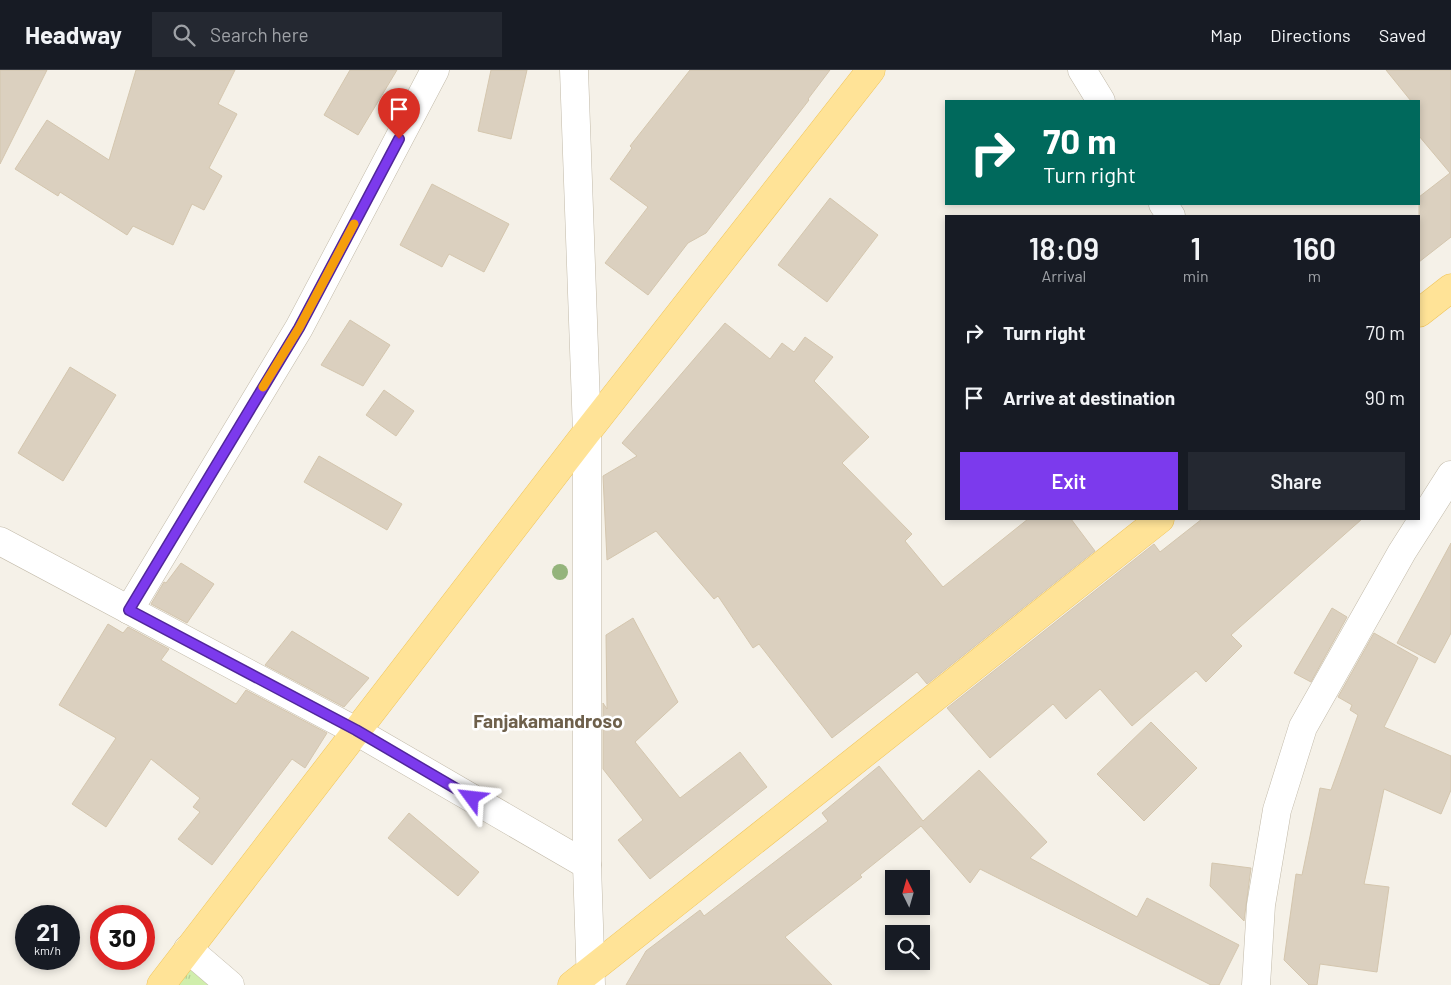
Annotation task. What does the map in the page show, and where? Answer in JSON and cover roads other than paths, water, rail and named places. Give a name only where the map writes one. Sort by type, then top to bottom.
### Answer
[{"type":"main road","points":[[161,985],[587,432],[871,70]]},
{"type":"main road","points":[[1420,312],[1451,288]]},
{"type":"main road","points":[[585,980],[1159,520]]},
{"type":"street","points":[[129,610],[299,328],[435,70]]},
{"type":"street","points":[[574,70],[587,432],[587,864],[585,980]]},
{"type":"street","points":[[1082,70],[1100,100]]},
{"type":"street","points":[[1256,985],[1261,905],[1277,810],[1303,727],[1402,552],[1451,476]]},
{"type":"street","points":[[0,541],[356,730],[587,864]]},
{"type":"street","points":[[188,950],[230,985]]},
{"type":"district","name":"Fanjakamandroso","points":[[548,721]]}]
